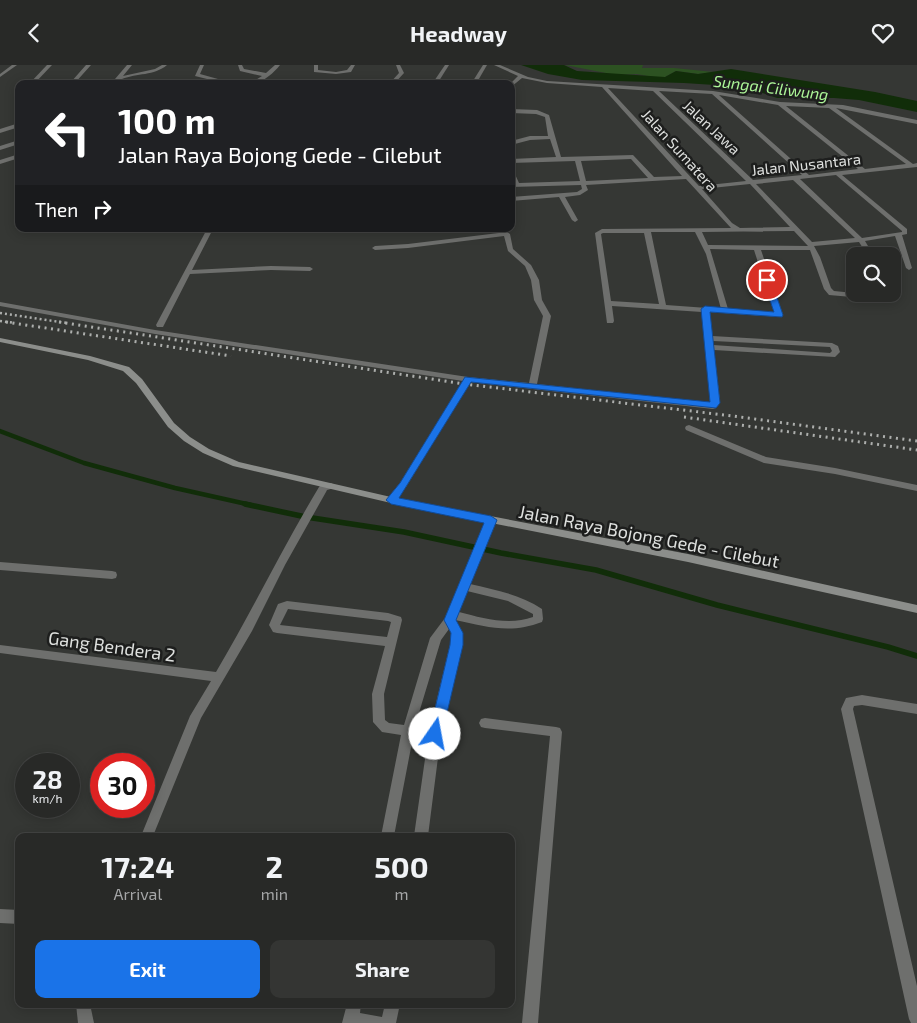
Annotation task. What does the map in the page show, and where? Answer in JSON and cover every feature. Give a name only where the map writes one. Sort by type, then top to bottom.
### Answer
[{"type":"main road","name":"Jalan Raya Bojong Gede - Cilebut","points":[[0,340],[90,358],[126,369],[139,381],[171,425],[187,439],[206,451],[236,464],[489,523],[688,558],[917,609]]},
{"type":"street","points":[[0,76],[15,65]]},
{"type":"street","points":[[34,80],[50,65]]},
{"type":"street","points":[[75,80],[89,65]]},
{"type":"street","points":[[120,78],[130,65]]},
{"type":"street","points":[[115,80],[157,70],[165,65]]},
{"type":"street","points":[[202,65],[197,75],[218,80]]},
{"type":"street","points":[[240,65],[242,70],[267,75]]},
{"type":"street","points":[[258,80],[278,65]]},
{"type":"street","points":[[316,65],[316,71],[336,73],[349,71],[353,65]]},
{"type":"street","points":[[395,80],[402,73],[398,65]]},
{"type":"street","points":[[437,80],[447,65]]},
{"type":"street","points":[[476,80],[485,65]]},
{"type":"street","points":[[496,65],[521,76],[546,82],[713,93],[780,105],[850,107],[917,122]]},
{"type":"street","points":[[515,82],[521,76]]},
{"type":"street","name":"Jalan Sumatera","points":[[604,86],[730,224],[738,229]]},
{"type":"street","name":"Jalan Jawa","points":[[654,89],[752,183],[812,246]]},
{"type":"street","points":[[713,93],[808,177]]},
{"type":"street","points":[[780,105],[864,171]]},
{"type":"street","points":[[830,106],[914,165]]},
{"type":"street","points":[[515,111],[537,112],[547,116],[559,158]]},
{"type":"street","points":[[904,119],[917,128]]},
{"type":"street","points":[[0,131],[15,126]]},
{"type":"street","points":[[8,128],[15,131]]},
{"type":"street","points":[[515,142],[552,137]]},
{"type":"street","points":[[0,148],[15,143]]},
{"type":"street","points":[[515,161],[633,157],[652,179]]},
{"type":"street","points":[[0,162],[15,158]]},
{"type":"street","points":[[515,199],[582,193],[585,190],[578,159]]},
{"type":"street","name":"Jalan Nusantara","points":[[697,188],[838,175],[914,165]]},
{"type":"street","points":[[707,247],[757,249],[766,247],[812,246],[905,233],[905,230],[838,175]]},
{"type":"street","points":[[515,185],[688,177]]},
{"type":"street","points":[[795,178],[861,240],[865,247]]},
{"type":"street","points":[[561,196],[575,220]]},
{"type":"street","points":[[610,321],[598,233],[796,229]]},
{"type":"street","points":[[648,231],[663,306]]},
{"type":"street","points":[[698,231],[707,247],[725,311]]},
{"type":"street","points":[[160,325],[208,232]]},
{"type":"street","points":[[375,248],[408,246],[499,232]]},
{"type":"street","points":[[506,232],[510,250],[528,265],[535,280],[538,300],[547,316],[533,386]]},
{"type":"street","points":[[898,234],[909,268]]},
{"type":"street","points":[[812,246],[828,289],[838,295],[846,296]]},
{"type":"street","points":[[607,303],[779,315],[757,249]]},
{"type":"street","points":[[187,272],[271,268],[310,269]]},
{"type":"street","points":[[0,304],[155,332],[468,379],[713,406],[716,403],[705,309]]},
{"type":"street","points":[[710,343],[832,345],[836,352],[832,355],[710,343]]},
{"type":"street","points":[[391,500],[403,485],[468,379]]},
{"type":"street","points":[[690,428],[764,460],[835,471],[917,488]]},
{"type":"street","points":[[148,833],[196,716],[255,615],[323,488],[331,486]]},
{"type":"street","points":[[388,833],[408,730],[436,638],[451,617],[472,561],[489,523]]},
{"type":"street","points":[[0,566],[112,575]]},
{"type":"street","points":[[451,617],[515,625],[528,624],[538,619],[538,612],[529,605],[504,596],[463,587]]},
{"type":"street","points":[[390,643],[277,629],[274,625],[284,606],[388,617],[397,620],[378,694],[379,722],[386,728],[435,734]]},
{"type":"street","points":[[422,833],[435,734],[456,645],[457,633],[451,617]]},
{"type":"street","name":"Gang Bendera 2","points":[[0,649],[219,677]]},
{"type":"street","points":[[917,709],[862,700],[850,702],[847,709],[917,1019]]},
{"type":"street","points":[[485,723],[556,732],[530,1023]]},
{"type":"street","points":[[0,916],[15,917]]},
{"type":"street","points":[[84,1008],[86,1023]]},
{"type":"street","points":[[353,1008],[350,1021],[377,1023]]},
{"type":"street","points":[[388,1023],[391,1008]]},
{"type":"shaded area","points":[[565,65],[643,65],[642,68],[674,68],[714,72],[698,74],[676,71],[665,77],[653,77],[637,74],[616,75]]},
{"type":"water","name":"Sungai Ciliwung","points":[[521,65],[564,65],[577,71],[665,77],[676,71],[698,74],[731,69],[875,92],[917,101],[917,112],[859,100],[777,98],[757,91],[730,86],[582,80],[548,74]]},
{"type":"waterway","points":[[0,431],[84,463],[175,488],[251,505]]},
{"type":"waterway","points":[[245,504],[306,517],[404,532],[501,553],[596,570],[717,605],[888,647],[917,656]]},
{"type":"railway","points":[[0,313],[67,323]]},
{"type":"railway","points":[[0,321],[15,323]]},
{"type":"railway","points":[[6,322],[231,356]]},
{"type":"railway","points":[[59,322],[464,384],[733,416],[917,441]]},
{"type":"railway","points":[[684,417],[917,450]]},
{"type":"route","points":[[435,734],[456,645],[457,633],[450,620],[472,561],[491,520],[391,500],[403,485],[468,379],[713,406],[716,403],[714,377],[705,309],[779,315],[767,280]]}]
